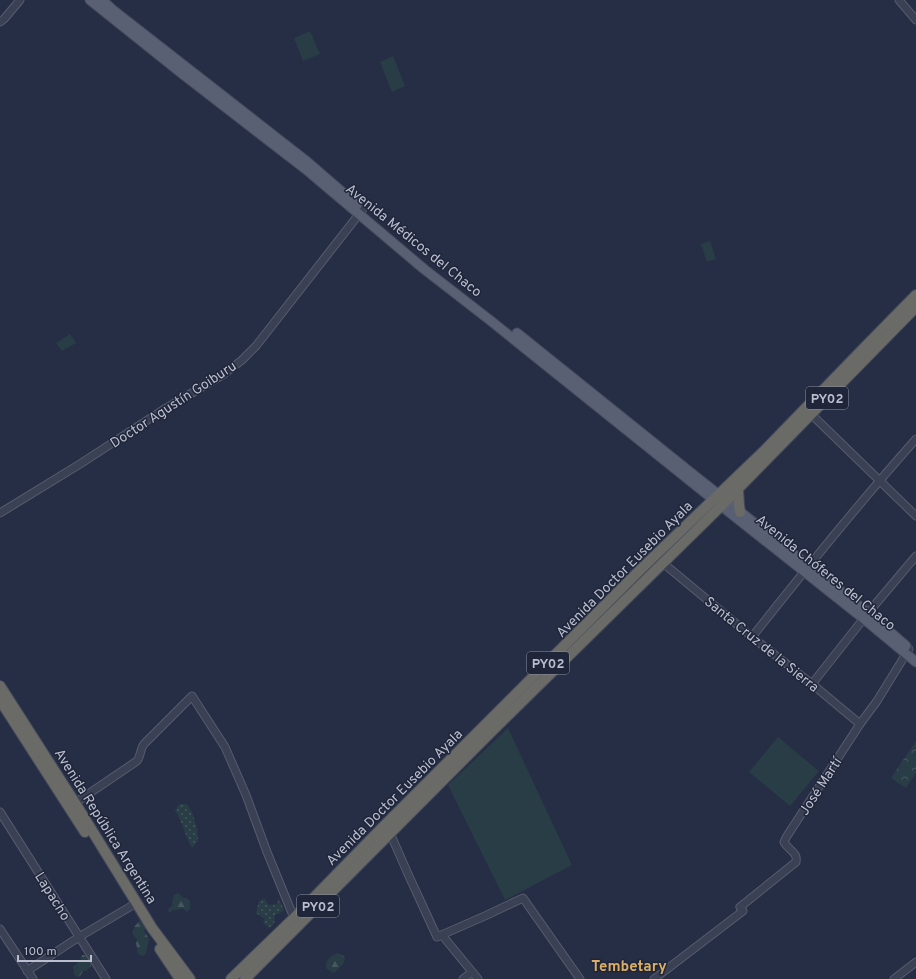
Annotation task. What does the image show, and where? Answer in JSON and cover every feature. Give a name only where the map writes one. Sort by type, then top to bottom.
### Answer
[{"type":"highway","name":"Avenida Doctor Eusebio Ayala","points":[[600,618],[663,563],[766,449],[916,295]]},
{"type":"highway","name":"Avenida Doctor Eusebio Ayala","points":[[231,979],[387,830],[720,501],[738,489],[916,307]]},
{"type":"highway","points":[[738,489],[740,512]]},
{"type":"highway","name":"Avenida República Argentina","points":[[0,686],[14,705],[76,803],[133,905],[190,979]]},
{"type":"highway","name":"Avenida República Argentina","points":[[0,700],[149,926],[186,979]]},
{"type":"highway","name":"Avenida Doctor Eusebio Ayala","points":[[245,979],[301,924],[387,830]]},
{"type":"highway","points":[[180,979],[148,933],[149,926],[154,925],[194,979]]},
{"type":"main road","name":"Avenida Médicos del Chaco","points":[[90,0],[180,72],[592,393],[720,501]]},
{"type":"main road","name":"Avenida Médicos del Chaco","points":[[102,0],[305,160],[361,212]]},
{"type":"main road","name":"Avenida Chóferes del Chaco","points":[[720,501],[740,512],[806,569]]},
{"type":"main road","name":"Avenida Chóferes del Chaco","points":[[720,501],[866,616],[911,653],[916,662]]},
{"type":"street","points":[[0,22],[20,0]]},
{"type":"street","points":[[898,0],[916,20]]},
{"type":"street","name":"Doctor Agustín Goiburu","points":[[0,513],[80,464],[163,410],[224,374],[242,360],[256,346],[361,212]]},
{"type":"street","points":[[811,414],[916,516]]},
{"type":"street","points":[[752,637],[879,480],[916,439]]},
{"type":"street","points":[[812,684],[916,556]]},
{"type":"street","name":"Santa Cruz de la Sierra","points":[[663,563],[860,724]]},
{"type":"street","name":"José Martí","points":[[654,979],[742,909],[796,862],[796,855],[784,842],[787,836],[860,724],[911,653]]},
{"type":"street","points":[[76,803],[137,761],[144,744],[192,696],[225,747],[231,760],[294,918]]},
{"type":"street","name":"Lapacho","points":[[0,812],[106,979]]},
{"type":"street","points":[[387,830],[439,936],[478,979]]},
{"type":"street","points":[[439,936],[523,898],[580,979]]},
{"type":"street","points":[[27,971],[79,937],[133,905]]},
{"type":"street","points":[[0,929],[33,979]]},
{"type":"street","points":[[894,979],[916,962]]},
{"type":"street","points":[[463,979],[472,972]]},
{"type":"green space","points":[[310,31],[320,54],[303,61],[294,38]]},
{"type":"green space","points":[[393,56],[405,86],[392,92],[380,62]]},
{"type":"green space","points":[[710,241],[716,259],[707,262],[701,244]]},
{"type":"green space","points":[[70,334],[76,343],[62,351],[56,343]]},
{"type":"green space","points":[[508,728],[572,865],[505,900],[448,785]]},
{"type":"green space","points":[[778,737],[819,771],[790,806],[749,772]]},
{"type":"green space","points":[[916,741],[916,773],[906,788],[891,778]]},
{"type":"green space","points":[[179,804],[187,804],[192,812],[197,828],[198,841],[192,848],[175,811]]},
{"type":"green space","points":[[178,893],[190,901],[190,909],[187,912],[184,909],[173,910],[170,912],[168,911],[172,906],[174,895]]},
{"type":"green space","points":[[264,898],[269,905],[277,904],[279,898],[284,911],[275,915],[274,924],[269,928],[263,923],[265,919],[256,913],[259,901]]},
{"type":"green space","points":[[142,918],[147,924],[144,931],[149,939],[146,953],[143,956],[138,954],[136,943],[137,940],[132,933],[135,926]]},
{"type":"green space","points":[[337,953],[343,955],[345,959],[343,964],[334,973],[326,968],[326,962]]},
{"type":"green space","points":[[82,955],[86,955],[91,961],[91,966],[86,971],[83,971],[80,976],[76,977],[73,967],[80,961]]},
{"type":"district","name":"Tembetary","points":[[629,966]]}]
